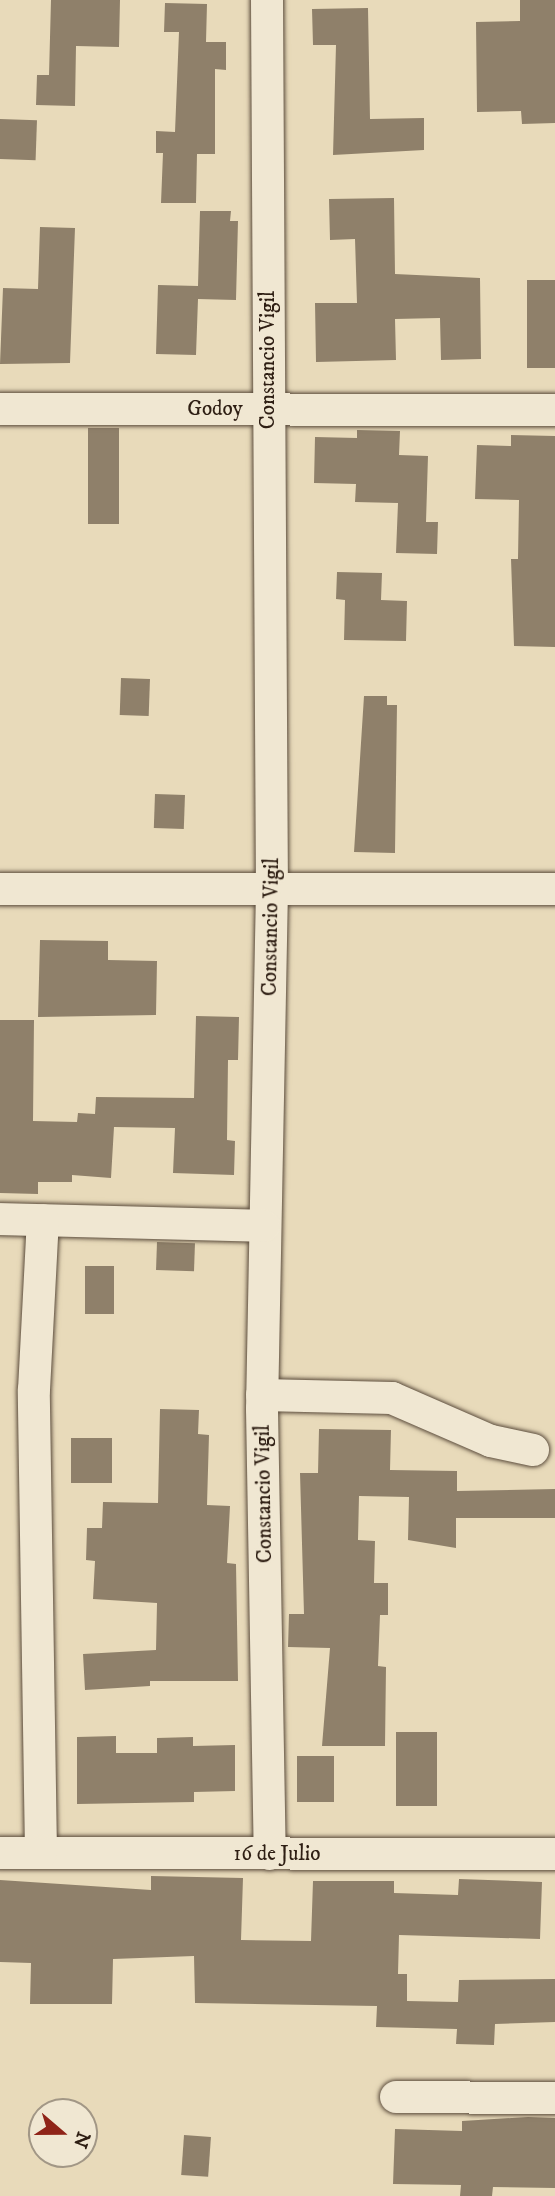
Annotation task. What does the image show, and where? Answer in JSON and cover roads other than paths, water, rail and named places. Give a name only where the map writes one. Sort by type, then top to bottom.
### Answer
[{"type":"street","name":"Constancio Vigil","points":[[267,0],[272,889],[262,1395],[270,1854]]},
{"type":"street","name":"Godoy","points":[[0,409],[555,410]]},
{"type":"street","points":[[0,889],[555,889]]},
{"type":"street","points":[[0,1219],[264,1226]]},
{"type":"street","points":[[41,1853],[34,1390],[43,1220]]},
{"type":"street","points":[[262,1395],[392,1398],[491,1441],[533,1450]]},
{"type":"street","name":"16 de Julio","points":[[0,1853],[555,1854]]},
{"type":"street","points":[[396,2097],[555,2098]]}]
